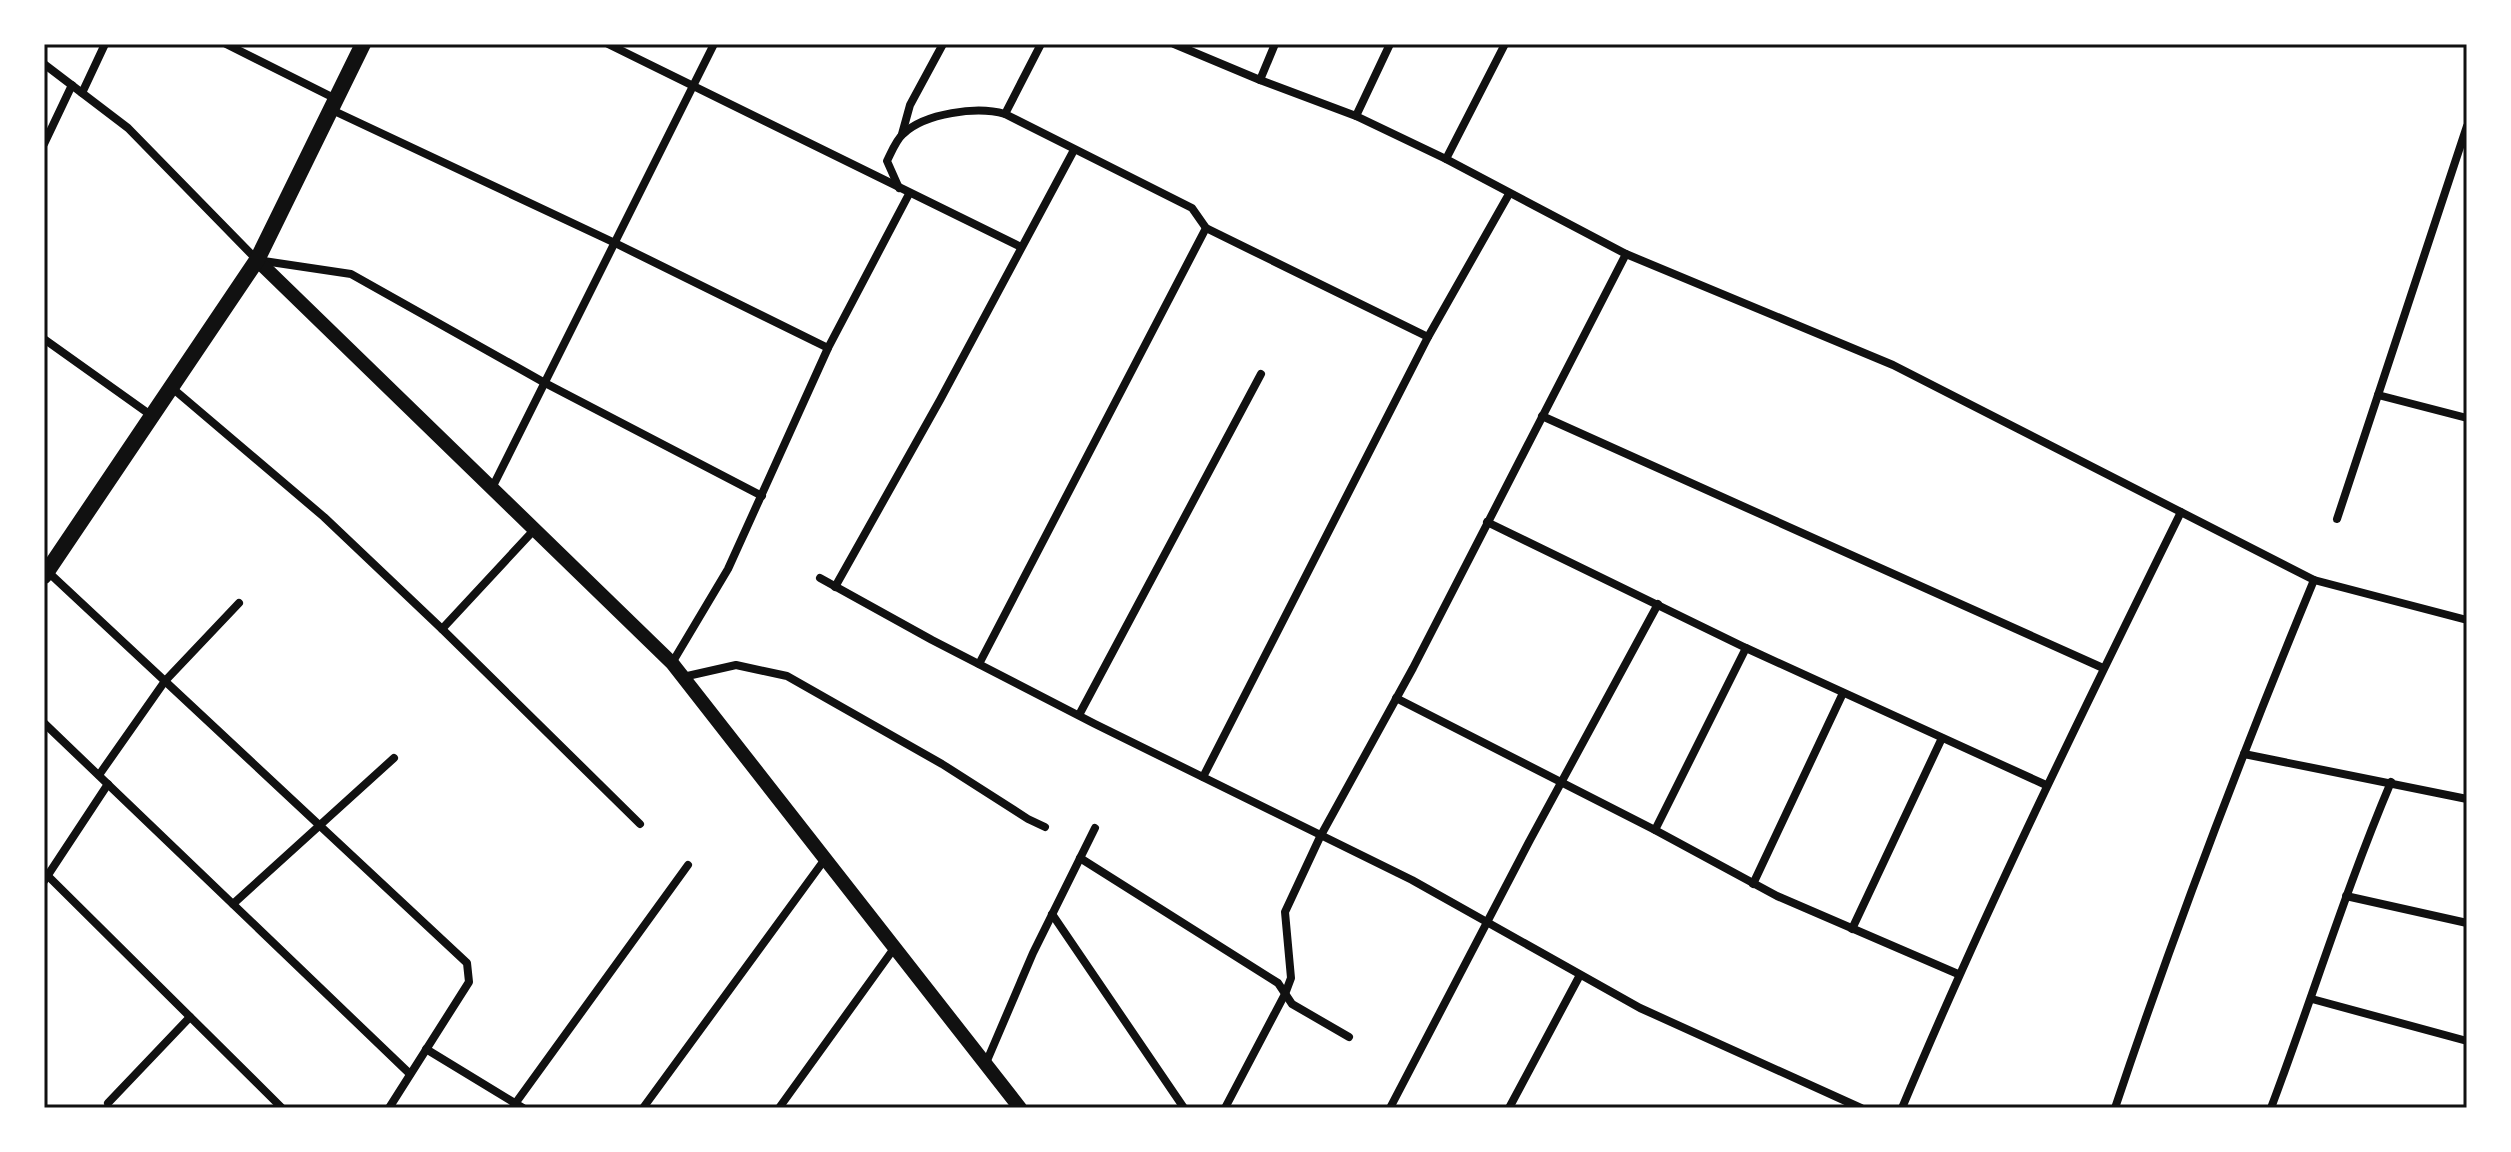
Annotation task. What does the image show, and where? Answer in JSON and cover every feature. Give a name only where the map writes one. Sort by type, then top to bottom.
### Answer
[{"type":"main road","points":[[46,573],[257,260],[363,44]]},
{"type":"street","points":[[82,93],[105,44]]},
{"type":"street","points":[[226,44],[333,104],[828,348]]},
{"type":"street","points":[[608,44],[1021,247]]},
{"type":"street","points":[[492,488],[714,44]]},
{"type":"street","points":[[899,189],[887,161],[902,134],[910,105],[943,44]]},
{"type":"street","points":[[1005,114],[1041,44]]},
{"type":"street","points":[[1174,44],[1356,116],[1446,159],[1626,254],[1893,365],[2314,580],[2467,620]]},
{"type":"street","points":[[1260,80],[1275,44]]},
{"type":"street","points":[[1356,116],[1390,44]]},
{"type":"street","points":[[1446,159],[1505,44]]},
{"type":"street","points":[[44,64],[128,128],[257,260],[672,663],[1020,1108]]},
{"type":"street","points":[[44,144],[72,85]]},
{"type":"street","points":[[902,134],[943,113],[993,111],[1005,114],[1192,208],[1206,228],[1428,337]]},
{"type":"street","points":[[2337,519],[2467,126]]},
{"type":"street","points":[[835,587],[1074,150]]},
{"type":"street","points":[[672,663],[728,569],[828,348],[909,194]]},
{"type":"street","points":[[1203,777],[1428,337],[1509,194]]},
{"type":"street","points":[[979,664],[1206,228]]},
{"type":"street","points":[[1225,1108],[1291,978],[1285,912],[1320,837],[1396,698],[1626,254]]},
{"type":"street","points":[[257,260],[351,274],[545,383],[762,496]]},
{"type":"street","points":[[44,339],[152,416]]},
{"type":"street","points":[[1079,715],[1261,374]]},
{"type":"street","points":[[171,387],[324,517],[640,824]]},
{"type":"street","points":[[2378,395],[2467,418]]},
{"type":"street","points":[[1542,416],[2103,668]]},
{"type":"street","points":[[1902,1108],[1958,974],[2046,785],[2181,512]]},
{"type":"street","points":[[1487,522],[1746,648],[2046,785]]},
{"type":"street","points":[[442,629],[534,530]]},
{"type":"street","points":[[46,573],[467,963],[469,982],[389,1108]]},
{"type":"street","points":[[820,578],[979,664],[1320,837],[1412,880],[1640,1008],[1861,1108]]},
{"type":"street","points":[[2115,1108],[2156,983],[2314,580]]},
{"type":"street","points":[[99,775],[165,681],[239,603]]},
{"type":"street","points":[[1390,1108],[1658,604]]},
{"type":"street","points":[[1655,830],[1746,648]]},
{"type":"street","points":[[682,677],[736,665],[787,676],[1045,827]]},
{"type":"street","points":[[1753,884],[1843,693]]},
{"type":"street","points":[[1396,698],[1655,830],[1753,884],[1958,974]]},
{"type":"street","points":[[44,723],[410,1074]]},
{"type":"street","points":[[1852,929],[1942,738]]},
{"type":"street","points":[[2244,754],[2467,799]]},
{"type":"street","points":[[233,904],[394,758]]},
{"type":"street","points":[[2271,1108],[2361,854],[2391,782]]},
{"type":"street","points":[[108,784],[46,879],[282,1108]]},
{"type":"street","points":[[986,1063],[1052,914],[1095,828]]},
{"type":"street","points":[[1080,858],[1278,983],[1292,1004],[1349,1037]]},
{"type":"street","points":[[643,1108],[825,859]]},
{"type":"street","points":[[426,1049],[517,1106],[688,865]]},
{"type":"street","points":[[2346,896],[2467,923]]},
{"type":"street","points":[[1052,914],[1184,1108]]},
{"type":"street","points":[[779,1108],[895,947]]},
{"type":"street","points":[[1509,1108],[1580,975]]},
{"type":"street","points":[[2312,999],[2467,1041]]},
{"type":"street","points":[[108,1103],[190,1017]]}]
